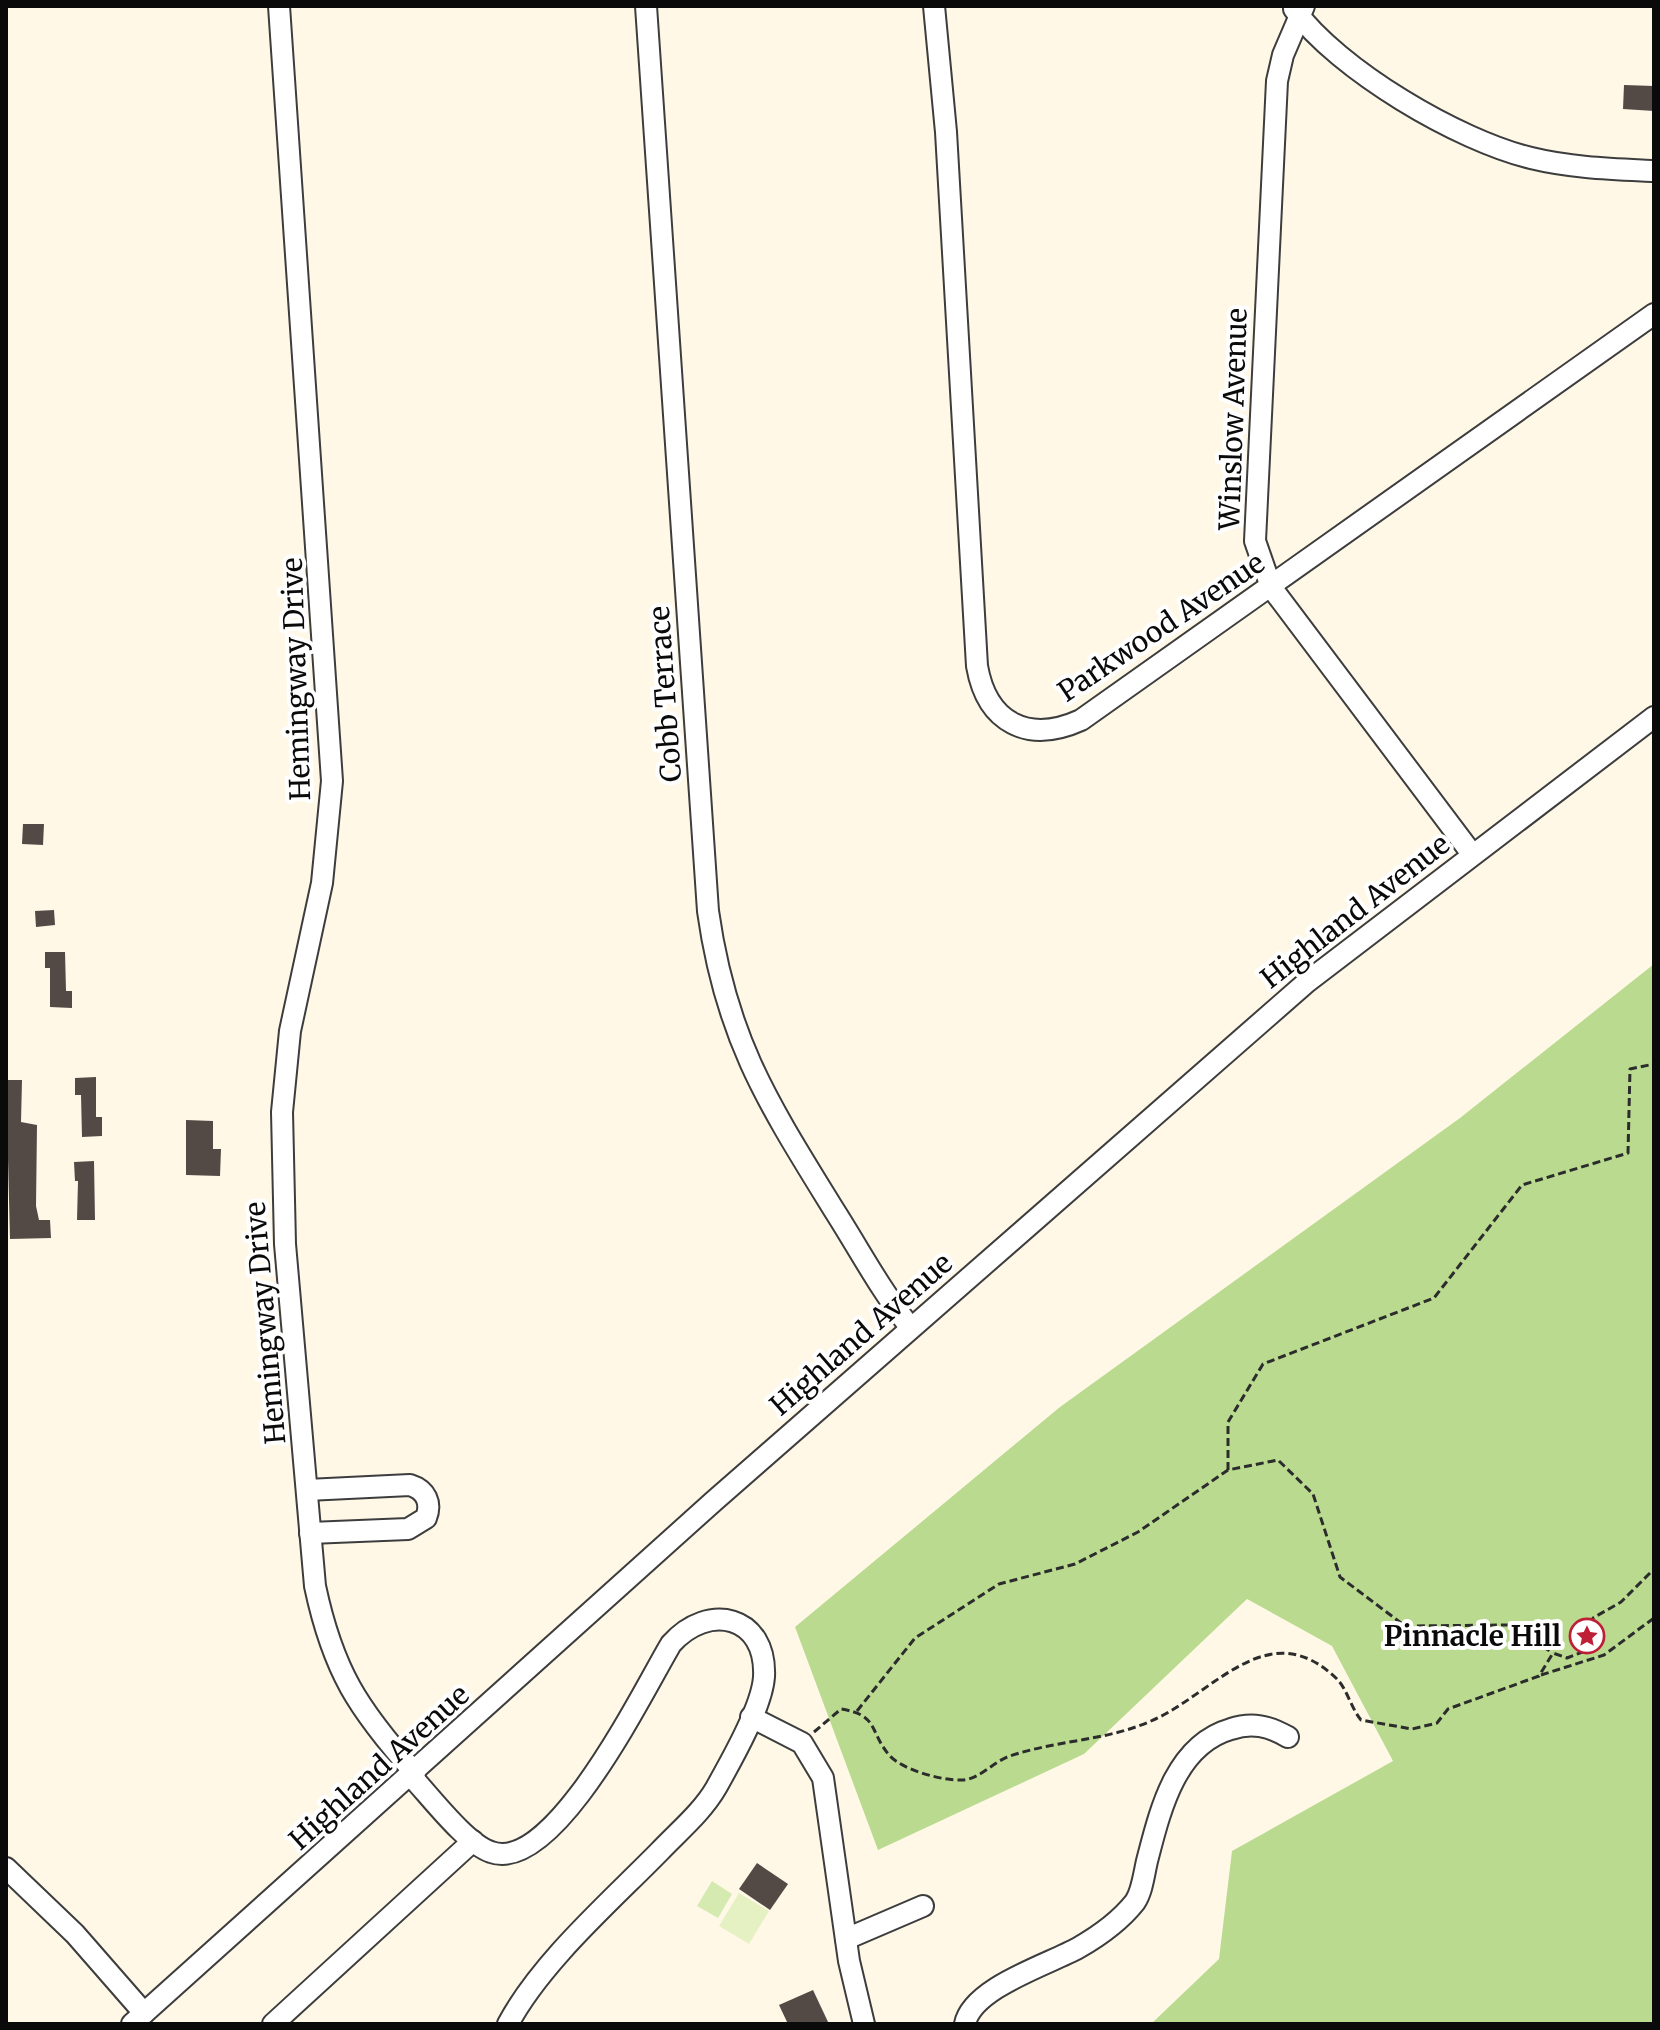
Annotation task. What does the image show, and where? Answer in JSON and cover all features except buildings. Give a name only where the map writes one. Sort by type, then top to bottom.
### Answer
[{"type":"street","name":"Hemingway Drive","points":[[279,6],[332,744],[328,840],[290,1031],[282,1112],[284,1220],[310,1533],[319,1607],[340,1673],[363,1712],[473,1841]]},
{"type":"street","name":"Cobb Terrace","points":[[646,6],[708,911],[719,979],[732,1022],[763,1095],[910,1327]]},
{"type":"street","name":"Parkwood Avenue","points":[[934,6],[946,132],[977,666],[992,708],[1004,719],[1028,729],[1070,724],[1271,587],[1654,314]]},
{"type":"street","points":[[1299,9],[1351,64],[1448,126],[1486,143],[1556,164],[1654,171]]},
{"type":"street","name":"Winslow Avenue","points":[[1299,9],[1277,81],[1253,523],[1259,558],[1271,587],[1472,854]]},
{"type":"street","name":"Highland Avenue","points":[[138,2019],[910,1327],[1307,982],[1654,717]]},
{"type":"street","points":[[307,1490],[410,1485],[422,1491],[429,1504],[426,1518],[408,1529],[310,1533]]},
{"type":"street","points":[[273,2024],[473,1841],[489,1852],[515,1853],[532,1843],[566,1811],[589,1783],[671,1644],[696,1622],[728,1619],[748,1631],[755,1641],[761,1651],[764,1676],[751,1717],[708,1801],[544,1970],[508,2024]]},
{"type":"street","points":[[751,1717],[802,1743],[823,1778],[846,1939],[864,2024]]},
{"type":"street","points":[[965,2024],[968,2011],[989,1992],[1079,1947],[1114,1924],[1137,1899],[1167,1795],[1186,1757],[1213,1734],[1242,1725],[1270,1726],[1288,1737]]},
{"type":"street","points":[[6,1868],[75,1934],[138,2019]]},
{"type":"street","points":[[846,1939],[923,1906]]},
{"type":"path","points":[[1228,1470],[1228,1422],[1263,1364],[1434,1298],[1522,1185],[1628,1153],[1630,1069],[1654,1064]]},
{"type":"path","points":[[857,1712],[915,1638],[999,1584],[1075,1564],[1138,1532],[1228,1470],[1278,1460],[1313,1494],[1340,1577],[1405,1626],[1508,1625],[1553,1653],[1567,1658],[1585,1651],[1593,1618],[1621,1602],[1654,1569]]},
{"type":"path","points":[[802,1743],[841,1709],[857,1712],[869,1718],[891,1757],[936,1779],[967,1780],[1008,1756],[1109,1736],[1153,1721],[1240,1663],[1278,1651],[1315,1660],[1340,1682],[1350,1706],[1361,1720],[1412,1729],[1437,1723],[1448,1709],[1604,1655],[1654,1618]]},
{"type":"path","points":[[1539,1676],[1553,1653]]},
{"type":"green space","points":[[1654,964],[1654,2024],[1151,2024],[1219,1959],[1232,1851],[1393,1761],[1332,1646],[1247,1599],[1084,1754],[878,1850],[795,1627],[1060,1407],[1460,1118]]},
{"type":"green space","points":[[712,1881],[732,1894],[718,1918],[697,1906]]},
{"type":"green space","points":[[739,1893],[769,1911],[749,1944],[719,1926]]},
{"type":"place","name":"Pinnacle Hill","points":[[1587,1636]]}]
